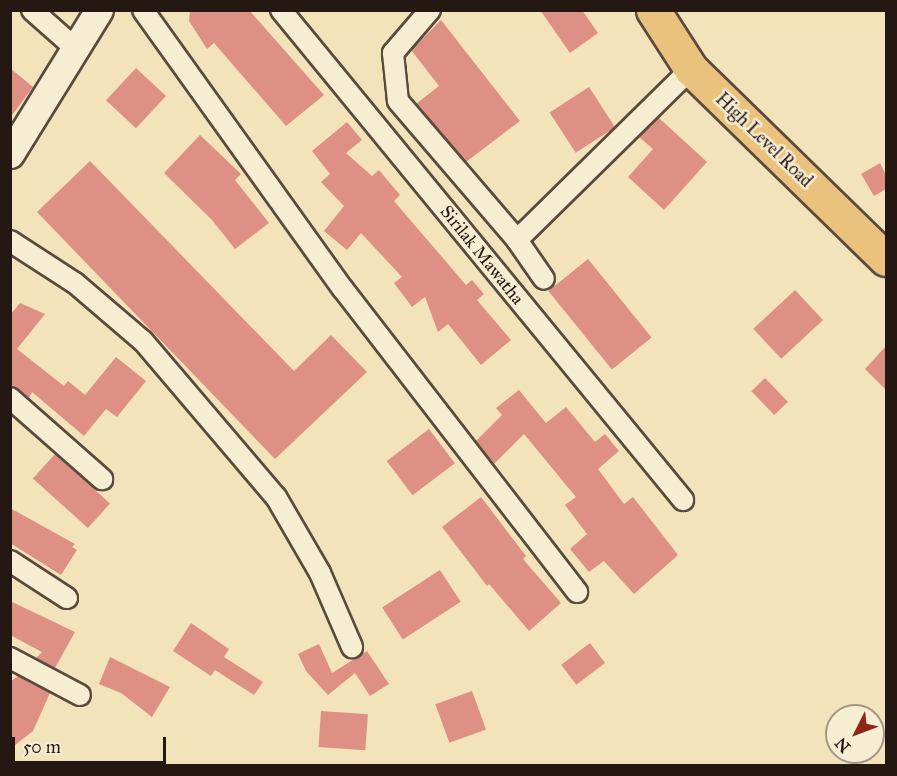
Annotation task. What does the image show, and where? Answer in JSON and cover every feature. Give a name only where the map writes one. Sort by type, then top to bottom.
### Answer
[{"type":"highway","name":"High Level Road","points":[[653,10],[691,69],[886,259]]},
{"type":"highway","name":"High Level Road","points":[[665,10],[713,75],[886,240]]},
{"type":"street","points":[[32,10],[75,48]]},
{"type":"street","points":[[10,154],[99,10]]},
{"type":"street","points":[[143,10],[343,289],[577,592]]},
{"type":"street","name":"Sirilak Mawatha","points":[[281,10],[683,500]]},
{"type":"street","points":[[430,10],[393,53],[398,100],[517,240],[544,279]]},
{"type":"street","points":[[517,240],[691,69]]},
{"type":"street","points":[[10,241],[75,283],[143,340],[276,497],[320,573],[352,647]]},
{"type":"street","points":[[10,398],[102,478]]},
{"type":"street","points":[[10,561],[67,598]]},
{"type":"street","points":[[10,658],[80,694]]},
{"type":"building","points":[[190,10],[249,10],[324,95],[286,126],[214,43],[207,49],[189,21]]},
{"type":"building","points":[[540,10],[582,10],[598,33],[570,53]]},
{"type":"building","points":[[441,20],[520,121],[466,162],[416,104],[439,86],[411,50]]},
{"type":"building","points":[[10,68],[33,87],[10,118]]},
{"type":"building","points":[[136,68],[166,96],[136,128],[106,100]]},
{"type":"building","points":[[589,87],[615,127],[576,153],[550,113]]},
{"type":"building","points":[[659,118],[707,162],[664,210],[628,177],[653,149],[639,137]]},
{"type":"building","points":[[347,122],[362,140],[346,153],[372,176],[379,170],[400,195],[394,201],[466,285],[472,280],[484,294],[477,300],[511,340],[481,365],[448,324],[438,332],[425,297],[412,307],[394,283],[402,277],[361,233],[347,250],[324,231],[344,206],[321,182],[330,174],[312,151]]},
{"type":"building","points":[[200,135],[241,174],[235,180],[269,223],[235,249],[212,220],[164,173]]},
{"type":"building","points":[[90,161],[294,371],[331,335],[367,372],[275,459],[37,212]]},
{"type":"building","points":[[880,163],[886,175],[886,189],[874,196],[861,174]]},
{"type":"building","points":[[588,259],[652,337],[612,370],[548,291]]},
{"type":"building","points":[[795,290],[823,320],[781,359],[753,329]]},
{"type":"building","points":[[20,303],[45,314],[17,349],[64,386],[68,381],[85,395],[116,357],[146,381],[117,417],[106,409],[84,436],[32,392],[29,398],[10,386],[10,315]]},
{"type":"building","points":[[886,346],[886,390],[865,369]]},
{"type":"building","points":[[765,378],[788,402],[774,415],[751,391]]},
{"type":"building","points":[[519,390],[546,423],[566,407],[595,442],[605,434],[619,451],[598,469],[624,504],[633,497],[678,555],[634,594],[604,561],[589,572],[570,549],[587,534],[565,505],[576,497],[524,434],[494,464],[476,441],[502,415],[496,408]]},
{"type":"building","points":[[429,429],[455,463],[413,495],[387,461]]},
{"type":"building","points":[[55,454],[110,504],[88,528],[33,479]]},
{"type":"building","points":[[481,497],[526,556],[523,559],[561,603],[529,631],[489,584],[487,586],[442,527]]},
{"type":"building","points":[[10,508],[75,544],[72,547],[77,550],[61,575],[10,543]]},
{"type":"building","points":[[440,570],[461,602],[403,639],[382,608]]},
{"type":"building","points":[[10,601],[75,632],[55,668],[36,658],[42,652],[10,635]]},
{"type":"building","points":[[191,623],[229,649],[224,657],[263,682],[254,695],[215,670],[211,676],[173,651]]},
{"type":"building","points":[[590,643],[605,663],[576,685],[561,665]]},
{"type":"building","points":[[319,644],[332,673],[367,651],[389,684],[370,696],[355,673],[328,695],[306,671],[298,654]]},
{"type":"building","points":[[110,657],[170,687],[152,717],[121,693],[99,684]]},
{"type":"building","points":[[18,676],[50,693],[33,731],[10,749],[10,682]]},
{"type":"building","points":[[472,691],[486,730],[449,743],[435,704]]},
{"type":"building","points":[[321,711],[368,714],[365,750],[318,747]]}]
